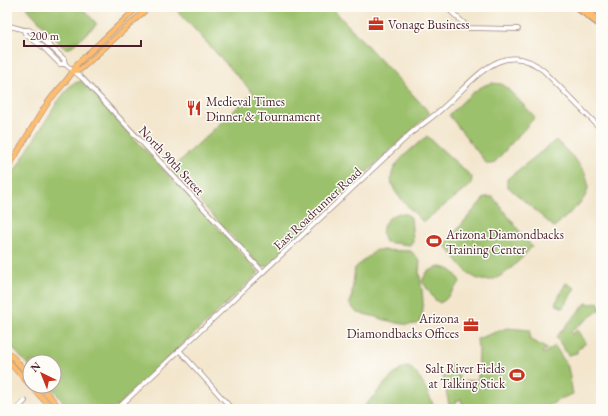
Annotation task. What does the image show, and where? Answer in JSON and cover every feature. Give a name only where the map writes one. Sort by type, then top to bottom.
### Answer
[{"type":"highway","points":[[577,7],[601,24]]},
{"type":"highway","points":[[585,7],[601,24]]},
{"type":"main road","points":[[7,170],[47,103],[74,72],[77,64],[138,7]]},
{"type":"main road","points":[[74,72],[81,69],[149,7]]},
{"type":"main road","points":[[7,351],[22,367]]},
{"type":"main road","points":[[7,360],[22,377]]},
{"type":"main road","points":[[38,394],[52,409]]},
{"type":"main road","points":[[47,394],[61,409]]},
{"type":"street","points":[[446,7],[469,28],[518,29]]},
{"type":"street","name":"North 90th Street","points":[[7,26],[16,27],[24,31],[26,35],[42,46],[60,64],[65,64],[87,84],[263,272]]},
{"type":"street","name":"East Roadrunner Road","points":[[117,409],[410,134],[439,112],[489,67],[502,60],[519,59],[531,63],[544,71],[601,129]]},
{"type":"street","points":[[179,350],[232,409]]},
{"type":"street","points":[[17,409],[25,402]]},
{"type":"green space","points":[[26,7],[81,7],[97,24],[70,48],[64,48]]},
{"type":"green space","points":[[174,7],[331,7],[430,113],[267,266],[261,267],[170,170],[253,93]]},
{"type":"green space","points":[[81,81],[258,271],[258,274],[114,409],[69,409],[57,394],[62,394],[62,354],[22,354],[22,358],[7,340],[7,183],[58,101],[72,84]]},
{"type":"green space","points":[[491,83],[501,84],[508,89],[535,117],[493,164],[487,164],[449,115],[474,92]]},
{"type":"green space","points":[[427,136],[472,177],[471,185],[423,222],[400,197],[394,189],[391,181],[395,166],[407,153]]},
{"type":"green space","points":[[556,140],[582,168],[588,185],[587,193],[581,202],[554,227],[507,186],[507,179]]},
{"type":"green space","points":[[485,197],[493,197],[532,247],[504,273],[496,278],[480,280],[471,275],[444,245]]},
{"type":"green space","points":[[399,213],[406,214],[411,217],[413,241],[410,245],[385,242],[383,237],[382,232],[384,224],[390,217]]},
{"type":"green space","points":[[376,250],[411,251],[420,260],[419,272],[423,307],[420,320],[417,324],[402,324],[357,313],[349,303],[351,301],[355,268]]},
{"type":"green space","points":[[438,267],[446,268],[452,271],[460,282],[445,300],[440,303],[435,300],[422,281],[427,272]]},
{"type":"green space","points":[[566,283],[575,288],[563,308],[555,304]]},
{"type":"green space","points":[[598,302],[601,309],[571,331],[572,334],[577,330],[586,343],[577,350],[577,353],[568,355],[556,337],[586,303],[592,304]]},
{"type":"green space","name":"Salt River Fields at Talking Stick","points":[[507,328],[530,330],[530,339],[547,349],[542,352],[543,354],[555,346],[568,367],[573,394],[560,399],[544,409],[463,409],[461,399],[455,402],[456,409],[450,409],[443,377],[450,367],[450,364],[454,364],[452,369],[458,369],[460,384],[465,383],[465,381],[478,380],[479,349],[477,339]]},
{"type":"green space","points":[[407,367],[416,373],[420,378],[435,409],[361,409],[395,373]]},
{"type":"place","name":"Vonage Business","points":[[376,24]]},
{"type":"place","name":"Medieval Times Dinner & Tournament","points":[[194,108]]},
{"type":"place","name":"Arizona Diamondbacks Training Center","points":[[434,241]]},
{"type":"place","name":"Arizona Diamondbacks Offices","points":[[471,325]]},
{"type":"place","name":"Salt River Fields at Talking Stick","points":[[517,375]]}]
